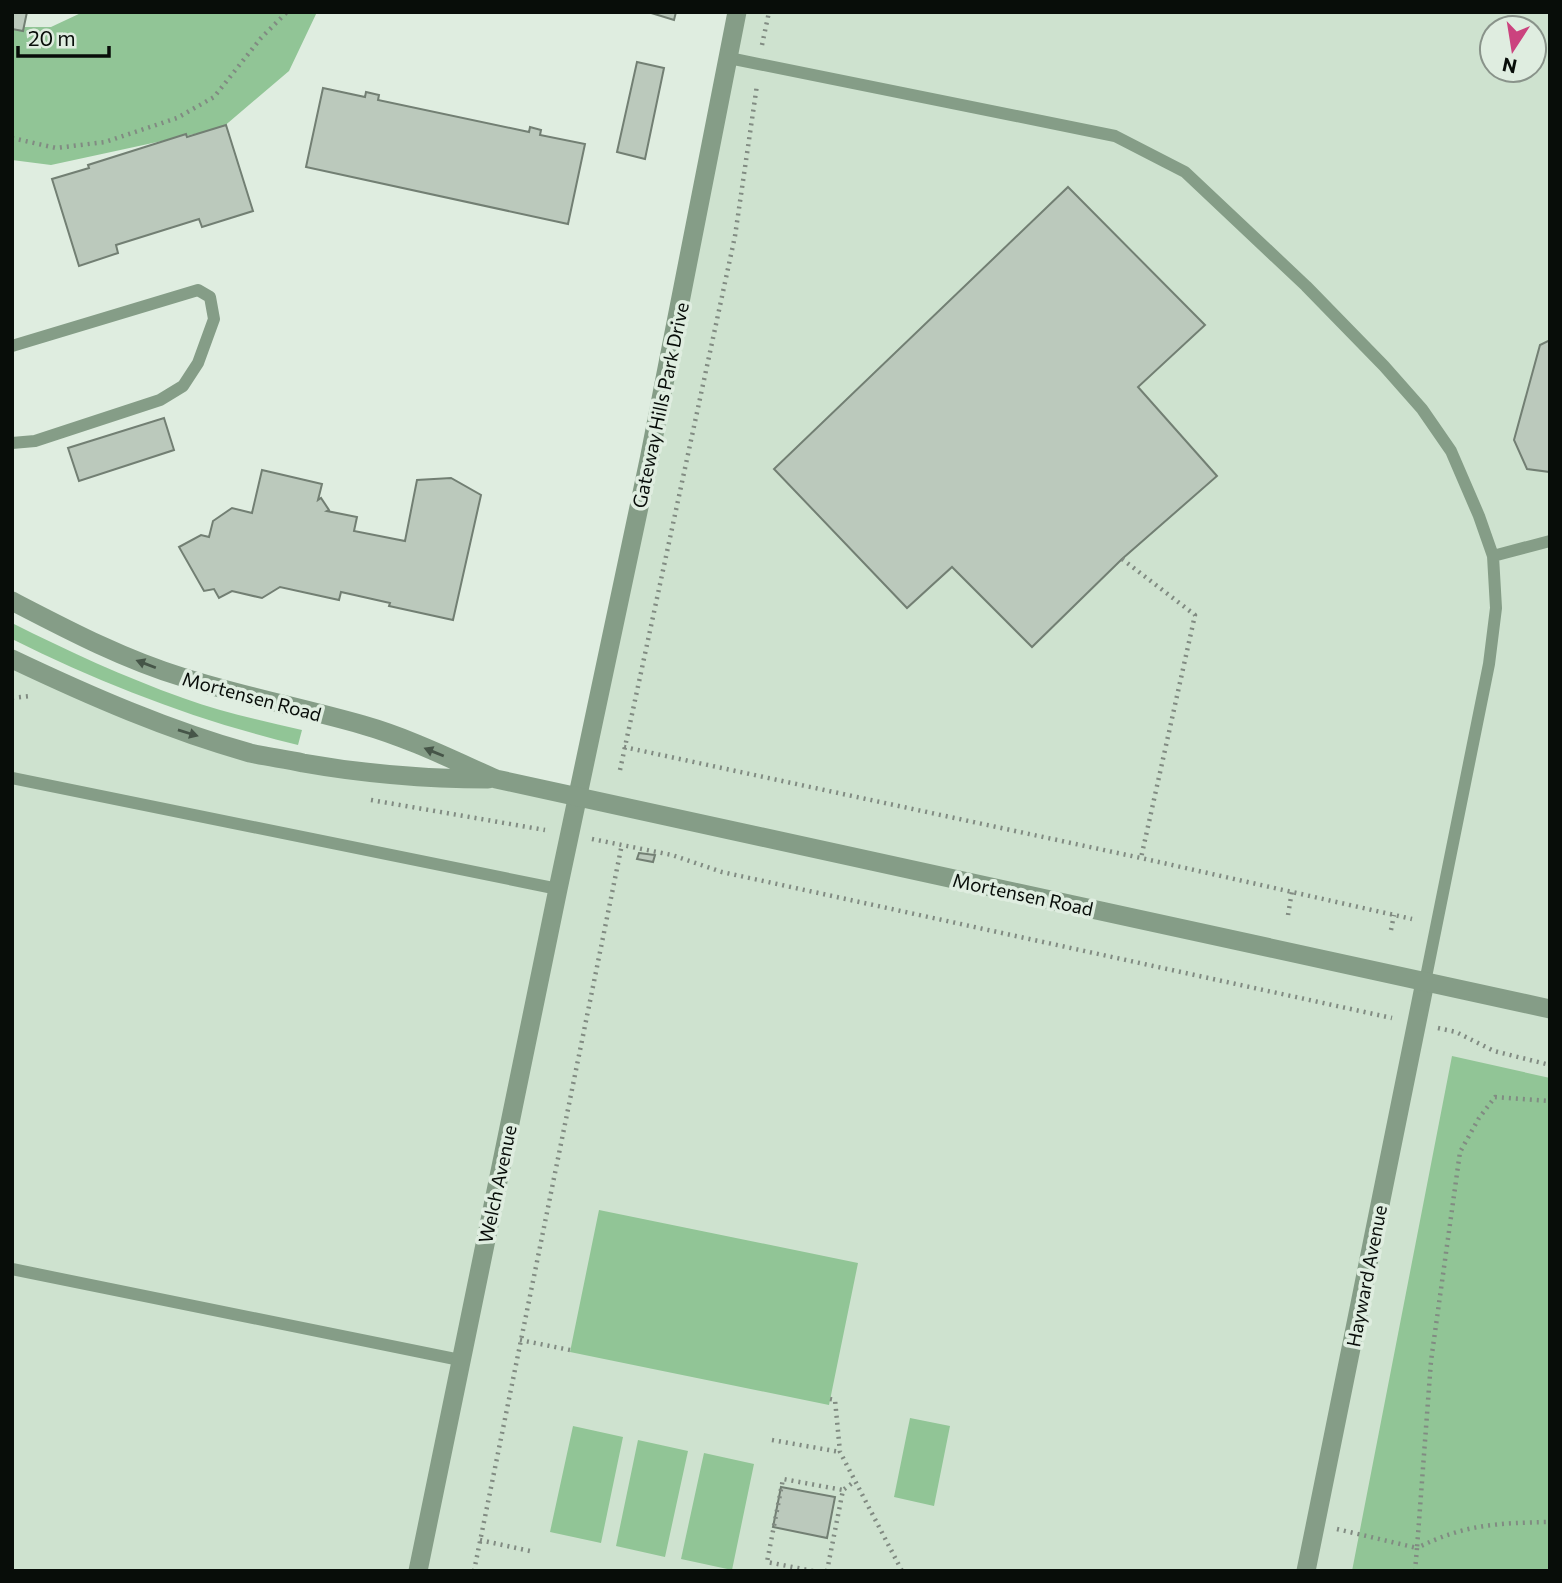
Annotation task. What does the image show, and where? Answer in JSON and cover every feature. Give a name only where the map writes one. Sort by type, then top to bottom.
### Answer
[{"type":"street","name":"Gateway Hills Park Drive","points":[[577,797],[654,434],[737,12]]},
{"type":"street","name":"Mortensen Road","points":[[12,601],[99,646],[180,677],[364,726],[435,751],[496,779],[1550,1009]]},
{"type":"street","name":"Mortensen Road","points":[[12,659],[84,693],[170,728],[253,753],[359,773],[432,779],[496,779]]},
{"type":"street","name":"Welch Avenue","points":[[418,1571],[577,797]]},
{"type":"street","name":"Hayward Avenue","points":[[1306,1571],[1425,982]]},
{"type":"lane","points":[[729,58],[1115,136],[1185,173],[1306,286],[1422,409],[1451,451],[1479,516],[1493,556],[1496,608],[1489,664],[1425,982]]},
{"type":"lane","points":[[12,346],[198,290],[210,297],[214,319],[198,363],[183,386],[160,400],[34,441],[12,443]]},
{"type":"lane","points":[[1493,556],[1550,541]]},
{"type":"lane","points":[[12,779],[558,889]]},
{"type":"lane","points":[[12,1269],[460,1360]]},
{"type":"path","points":[[12,138],[56,148],[105,142],[177,118],[214,97],[261,38],[287,12]]},
{"type":"path","points":[[763,40],[769,12]]},
{"type":"path","points":[[620,770],[735,236],[754,104]]},
{"type":"path","points":[[1122,559],[1195,615],[1141,858]]},
{"type":"path","points":[[12,698],[35,695]]},
{"type":"path","points":[[624,747],[1412,919]]},
{"type":"path","points":[[593,839],[605,838],[672,855],[722,872],[1394,1019]]},
{"type":"path","points":[[474,1571],[622,844]]},
{"type":"path","points":[[1288,915],[1292,891]]},
{"type":"path","points":[[1391,930],[1394,915]]},
{"type":"path","points":[[1445,1029],[1494,1051],[1550,1065]]},
{"type":"path","points":[[1415,1571],[1431,1360],[1460,1152],[1479,1118],[1495,1097],[1550,1101]]},
{"type":"path","points":[[520,1340],[570,1350]]},
{"type":"path","points":[[830,1399],[835,1400],[840,1452],[902,1571]]},
{"type":"path","points":[[772,1440],[840,1452]]},
{"type":"path","points":[[813,1571],[767,1562],[783,1479],[843,1490]]},
{"type":"path","points":[[827,1571],[843,1490],[855,1481]]},
{"type":"path","points":[[1316,1524],[1417,1548],[1444,1534],[1495,1523],[1550,1522]]},
{"type":"path","points":[[480,1540],[530,1551]]},
{"type":"shaded area","points":[[737,12],[1550,12],[1550,1571],[12,1571],[12,659],[170,728],[432,779],[577,797]]},
{"type":"green space","points":[[83,12],[317,12],[289,71],[222,128],[51,165],[12,160],[12,27],[51,27]]},
{"type":"green space","points":[[12,623],[161,690],[227,712],[302,730],[298,745],[188,713],[81,672],[12,639]]},
{"type":"green space","points":[[1452,1056],[1550,1078],[1550,1571],[1352,1571]]},
{"type":"green space","points":[[599,1210],[858,1263],[829,1405],[570,1352]]},
{"type":"green space","points":[[910,1418],[950,1426],[934,1506],[894,1497]]},
{"type":"green space","points":[[573,1426],[623,1437],[601,1543],[550,1532]]},
{"type":"green space","points":[[638,1440],[688,1451],[665,1557],[616,1546]]},
{"type":"green space","points":[[704,1453],[754,1464],[732,1570],[681,1559]]},
{"type":"building","points":[[12,12],[27,12],[23,31],[12,29]]},
{"type":"building","points":[[648,12],[676,12],[674,20]]},
{"type":"building","points":[[637,62],[664,68],[645,159],[617,152]]},
{"type":"building","points":[[323,88],[365,97],[366,92],[379,95],[378,100],[529,132],[530,127],[541,130],[540,135],[585,144],[568,224],[306,167]]},
{"type":"building","points":[[226,125],[253,211],[202,227],[199,219],[116,245],[118,253],[79,266],[52,179],[186,134],[187,137]]},
{"type":"building","points":[[1068,187],[1205,325],[1138,387],[1217,476],[1122,559],[1032,647],[952,567],[907,608],[774,469]]},
{"type":"building","points":[[1550,340],[1550,472],[1527,469],[1514,440],[1540,345]]},
{"type":"building","points":[[164,418],[174,450],[79,481],[68,448]]},
{"type":"building","points":[[262,470],[322,484],[318,500],[321,498],[329,510],[327,511],[357,517],[354,531],[405,541],[417,480],[451,478],[481,495],[453,620],[341,592],[339,600],[280,587],[262,598],[232,591],[219,598],[214,589],[204,591],[179,547],[201,535],[209,537],[213,521],[232,508],[252,513]]},
{"type":"building","points":[[639,853],[655,855],[653,862],[637,859]]},
{"type":"building","points":[[781,1487],[835,1497],[827,1538],[773,1527]]}]
